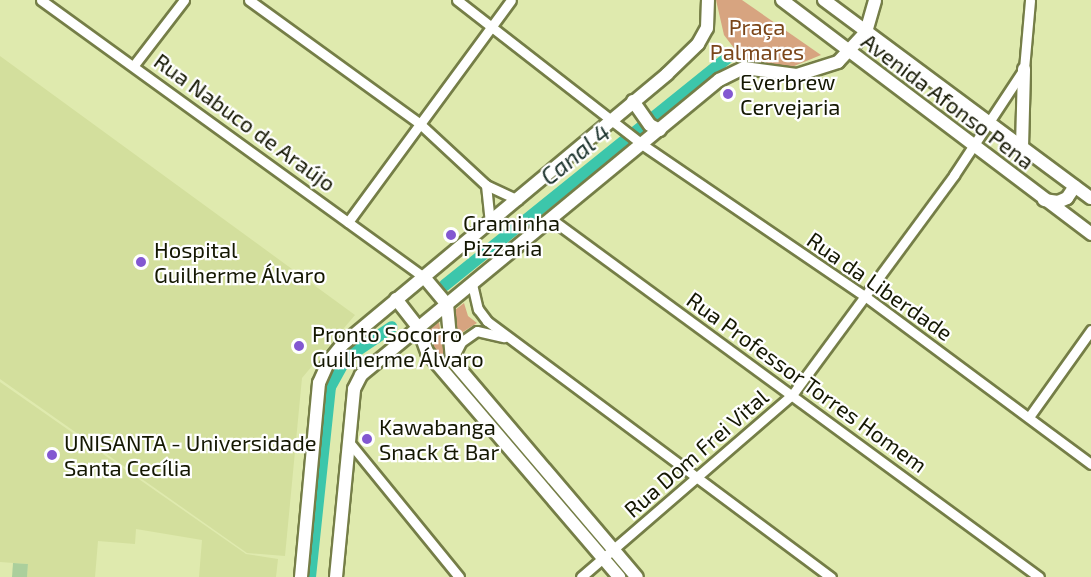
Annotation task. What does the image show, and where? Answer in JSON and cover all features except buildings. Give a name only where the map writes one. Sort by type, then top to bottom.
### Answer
[{"type":"main road","points":[[301,577],[320,383],[342,345],[426,279],[490,223],[634,105],[698,44],[707,28],[708,0]]},
{"type":"main road","name":"Avenida Afonso Pena","points":[[782,0],[1043,199],[1090,232]]},
{"type":"main road","name":"Avenida Afonso Pena","points":[[825,0],[1091,198]]},
{"type":"main road","points":[[336,577],[354,389],[361,375],[415,323],[472,284],[551,219],[655,127],[735,70],[754,68],[782,75],[804,74],[825,68],[850,53],[866,32],[875,0]]},
{"type":"main road","points":[[1022,147],[1024,69]]},
{"type":"main road","points":[[634,105],[655,127]]},
{"type":"main road","points":[[1043,199],[1058,202],[1067,198],[1075,186]]},
{"type":"main road","points":[[426,279],[445,302],[452,360],[637,577]]},
{"type":"main road","points":[[398,301],[415,323],[427,352],[619,577]]},
{"type":"street","name":"Rua Nabuco de Araújo","points":[[41,0],[134,65],[426,279]]},
{"type":"street","points":[[134,65],[184,0]]},
{"type":"street","points":[[249,0],[419,123],[486,186],[518,200]]},
{"type":"street","points":[[457,0],[613,122]]},
{"type":"street","points":[[348,222],[511,0]]},
{"type":"street","points":[[1024,69],[1030,0]]},
{"type":"street","name":"Rua Dom Frei Vital","points":[[581,577],[792,395],[974,147],[1024,69]]},
{"type":"street","name":"Rua da Liberdade","points":[[613,122],[866,297],[1091,464]]},
{"type":"street","points":[[486,186],[490,223]]},
{"type":"street","name":"Rua Professor Torres Homem","points":[[551,219],[1040,577]]},
{"type":"street","points":[[472,284],[482,315],[514,342],[831,577]]},
{"type":"street","points":[[1029,417],[1091,330]]},
{"type":"street","points":[[452,360],[461,342],[477,331],[514,342]]},
{"type":"street","points":[[349,442],[459,577]]},
{"type":"shaded area","name":"Hospital Guilherme Álvaro","points":[[0,56],[355,315],[302,378],[285,556],[247,553],[0,379]]},
{"type":"shaded area","name":"UNISANTA - Universidade Santa Cecília","points":[[0,382],[246,554],[278,559],[276,577],[199,577],[202,540],[136,529],[135,544],[98,541],[95,577],[27,577],[28,564],[0,562]]},
{"type":"green space","name":"Praça Palmares","points":[[716,0],[742,0],[821,55],[787,69],[755,64],[737,52],[724,35]]},
{"type":"green space","points":[[464,303],[468,316],[477,323],[458,335],[455,310]]},
{"type":"green space","points":[[439,322],[445,362],[431,347],[426,331]]},
{"type":"waterway","name":"Canal 4","points":[[445,285],[731,55]]},
{"type":"waterway","name":"Canal 4","points":[[310,577],[330,387],[346,358],[392,327]]},
{"type":"place","name":"Everbrew Cervejaria","points":[[728,94]]},
{"type":"place","name":"Graminha Pizzaria","points":[[451,235]]},
{"type":"place","name":"Hospital Guilherme Álvaro","points":[[141,262]]},
{"type":"place","name":"Pronto Socorro Guilherme Álvaro","points":[[299,346]]},
{"type":"place","name":"Kawabanga Snack & Bar","points":[[367,439]]},
{"type":"place","name":"UNISANTA - Universidade Santa Cecília","points":[[52,455]]}]
